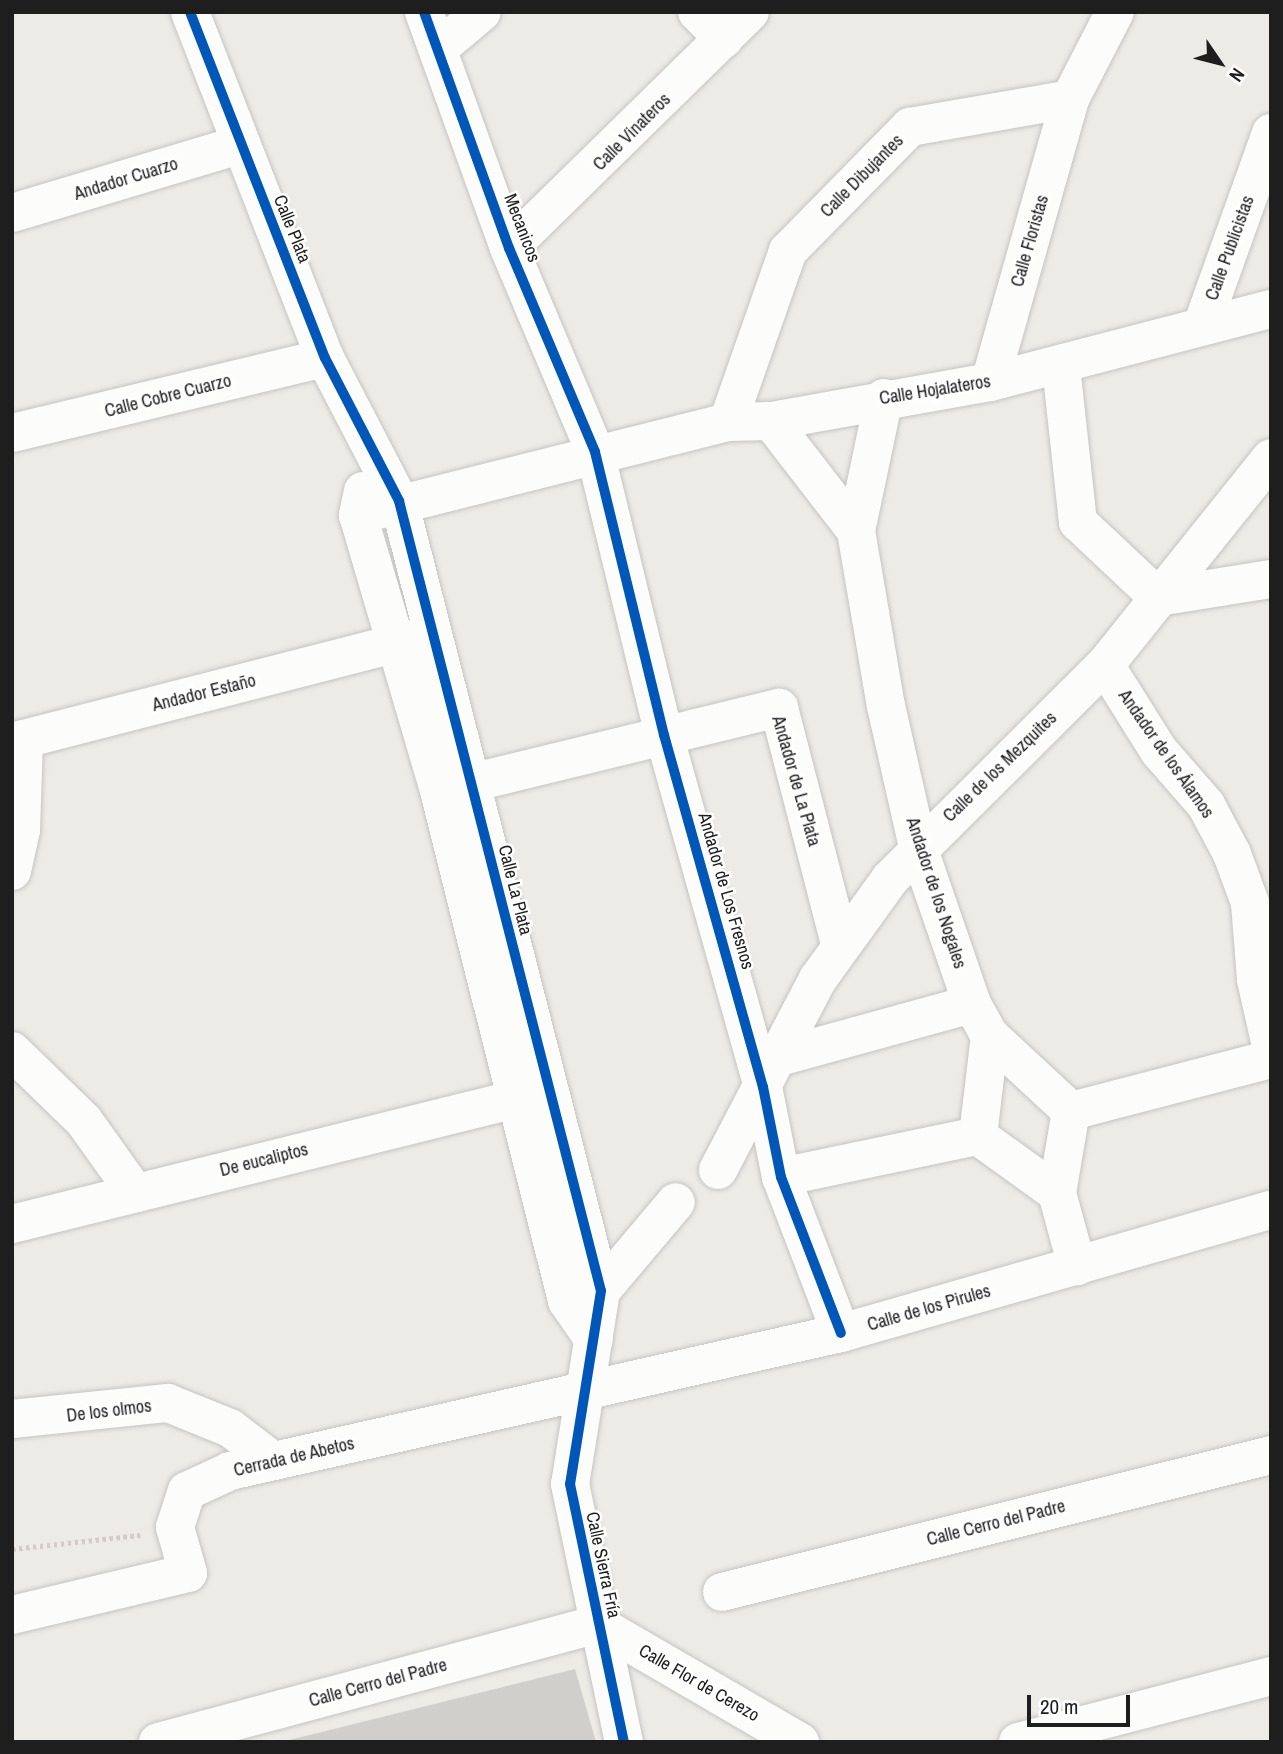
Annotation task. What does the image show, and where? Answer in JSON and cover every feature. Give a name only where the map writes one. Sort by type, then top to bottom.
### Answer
[{"type":"street","name":"Calle Plata","points":[[190,12],[239,145],[325,358],[370,455]]},
{"type":"street","name":"Mecanicos","points":[[424,12],[509,248],[595,452]]},
{"type":"street","points":[[438,49],[482,12]]},
{"type":"street","points":[[697,12],[724,39]]},
{"type":"street","name":"Calle Vinateros","points":[[509,248],[750,12]]},
{"type":"street","points":[[1070,99],[1115,12]]},
{"type":"street","name":"Calle Floristas","points":[[990,382],[1070,99]]},
{"type":"street","name":"Calle Dibujantes","points":[[728,422],[788,251],[910,127],[1070,99]]},
{"type":"street","name":"Calle Publicistas","points":[[1203,323],[1271,133]]},
{"type":"street","name":"Andador Cuarzo","points":[[12,213],[239,145]]},
{"type":"street","name":"Calle Hojalateros","points":[[358,515],[398,501],[728,422],[771,421],[884,398],[990,382],[1061,366],[1203,323],[1271,309]]},
{"type":"street","name":"Calle Cobre Cuarzo","points":[[12,433],[325,358]]},
{"type":"street","points":[[1061,366],[1077,522],[1158,597],[1271,579]]},
{"type":"street","name":"Andador de los Nogales","points":[[884,398],[856,531],[918,847],[981,1020],[1071,1111]]},
{"type":"street","points":[[771,421],[856,531]]},
{"type":"street","name":"Andador de Los Fresnos","points":[[595,452],[664,735],[769,1072],[781,1177],[841,1333]]},
{"type":"street","points":[[370,455],[398,501],[434,634],[454,787],[594,1340],[583,1393]]},
{"type":"street","points":[[370,455],[358,515],[395,645],[454,787]]},
{"type":"street","name":"Calle de los Mezquites","points":[[718,1170],[840,944],[918,847],[1105,665],[1271,457]]},
{"type":"street","name":"Andador Estaño","points":[[18,740],[434,634]]},
{"type":"street","name":"Andador de los Álamos","points":[[1105,665],[1159,751],[1206,805],[1232,854],[1250,903],[1256,980],[1271,1046]]},
{"type":"street","name":"Andador de La Plata","points":[[454,787],[779,708],[840,944]]},
{"type":"street","points":[[12,871],[21,830],[18,740]]},
{"type":"street","points":[[769,1072],[981,1020],[978,1136]]},
{"type":"street","points":[[12,1051],[84,1121],[134,1191]]},
{"type":"street","points":[[1077,1266],[1058,1193],[1071,1111],[1271,1059]]},
{"type":"street","name":"De eucaliptos","points":[[12,1224],[134,1191],[531,1095]]},
{"type":"street","points":[[781,1177],[978,1136],[1058,1193]]},
{"type":"street","points":[[584,1296],[676,1202]]},
{"type":"street","name":"Calle de los Pirules","points":[[583,1393],[841,1333],[1271,1210]]},
{"type":"street","name":"Cerrada de Abetos","points":[[175,1527],[187,1492],[230,1471],[583,1393]]},
{"type":"street","name":"Calle Sierra Fría","points":[[583,1393],[570,1484],[624,1742]]},
{"type":"street","name":"De los olmos","points":[[12,1419],[168,1403],[230,1428],[273,1461]]},
{"type":"street","name":"Calle Cerro del Padre","points":[[722,1592],[1271,1455]]},
{"type":"street","points":[[12,1615],[188,1573],[175,1527]]},
{"type":"street","name":"Calle Cerro del Padre","points":[[158,1742],[597,1623]]},
{"type":"street","name":"Calle Flor de Cerezo","points":[[597,1623],[800,1742]]},
{"type":"street","points":[[1018,1742],[1271,1676]]},
{"type":"path","points":[[12,1549],[175,1527]]},
{"type":"building","points":[[575,1669],[596,1742],[285,1742],[285,1741]]},
{"type":"cycle path","name":"Calle La Plata","points":[[190,12],[325,358],[399,501],[601,1291],[570,1484],[624,1742]]},
{"type":"cycle path","points":[[424,12],[509,248],[595,452],[664,735],[763,1087],[781,1177],[841,1333]]}]
